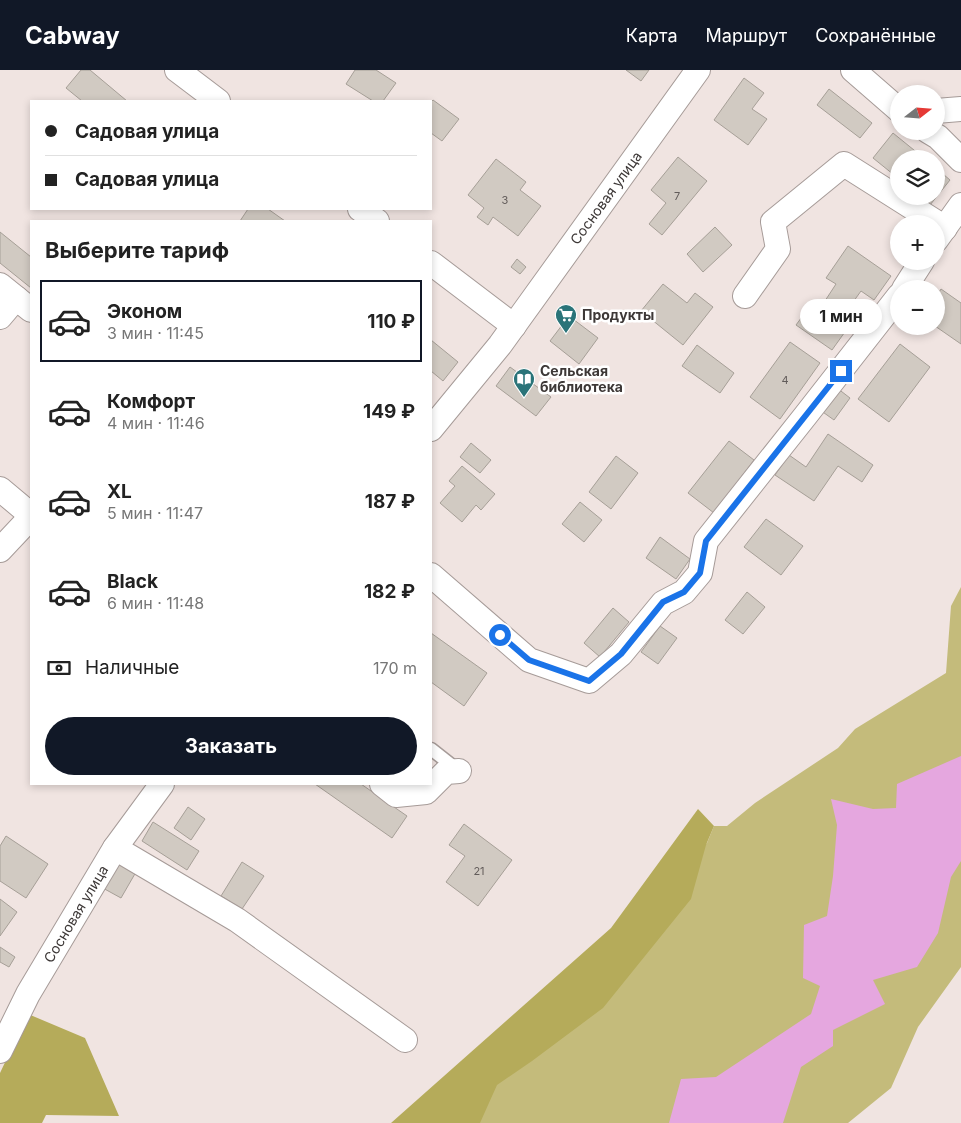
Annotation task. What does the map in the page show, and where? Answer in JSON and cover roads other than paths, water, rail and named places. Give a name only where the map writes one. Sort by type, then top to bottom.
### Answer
[{"type":"street","points":[[177,70],[217,100]]},
{"type":"street","name":"Сосновая улица","points":[[432,428],[500,345],[698,70]]},
{"type":"street","points":[[853,70],[890,102]]},
{"type":"street","points":[[945,110],[961,109]]},
{"type":"street","points":[[941,140],[961,160]]},
{"type":"street","points":[[745,296],[778,249],[772,222],[844,164],[914,215]]},
{"type":"street","points":[[945,227],[961,204]]},
{"type":"street","points":[[361,210],[376,220]]},
{"type":"street","points":[[432,264],[514,326]]},
{"type":"street","points":[[0,316],[16,298]]},
{"type":"street","points":[[432,576],[529,660],[589,681],[621,654],[663,602],[684,592],[700,573],[706,541],[890,308]]},
{"type":"street","points":[[0,489],[30,515]]},
{"type":"street","points":[[0,550],[30,517]]},
{"type":"street","points":[[383,785],[396,795],[426,792],[446,772],[459,771]]},
{"type":"street","name":"Сосновая улица","points":[[0,1051],[28,994],[115,848],[161,785]]},
{"type":"street","points":[[115,848],[237,920],[405,1040]]},
{"type":"lane","points":[[432,750],[459,771]]},
{"type":"place","name":"Продукты","points":[[566,334]]},
{"type":"place","name":"Сельская библиотека","points":[[524,398]]}]
